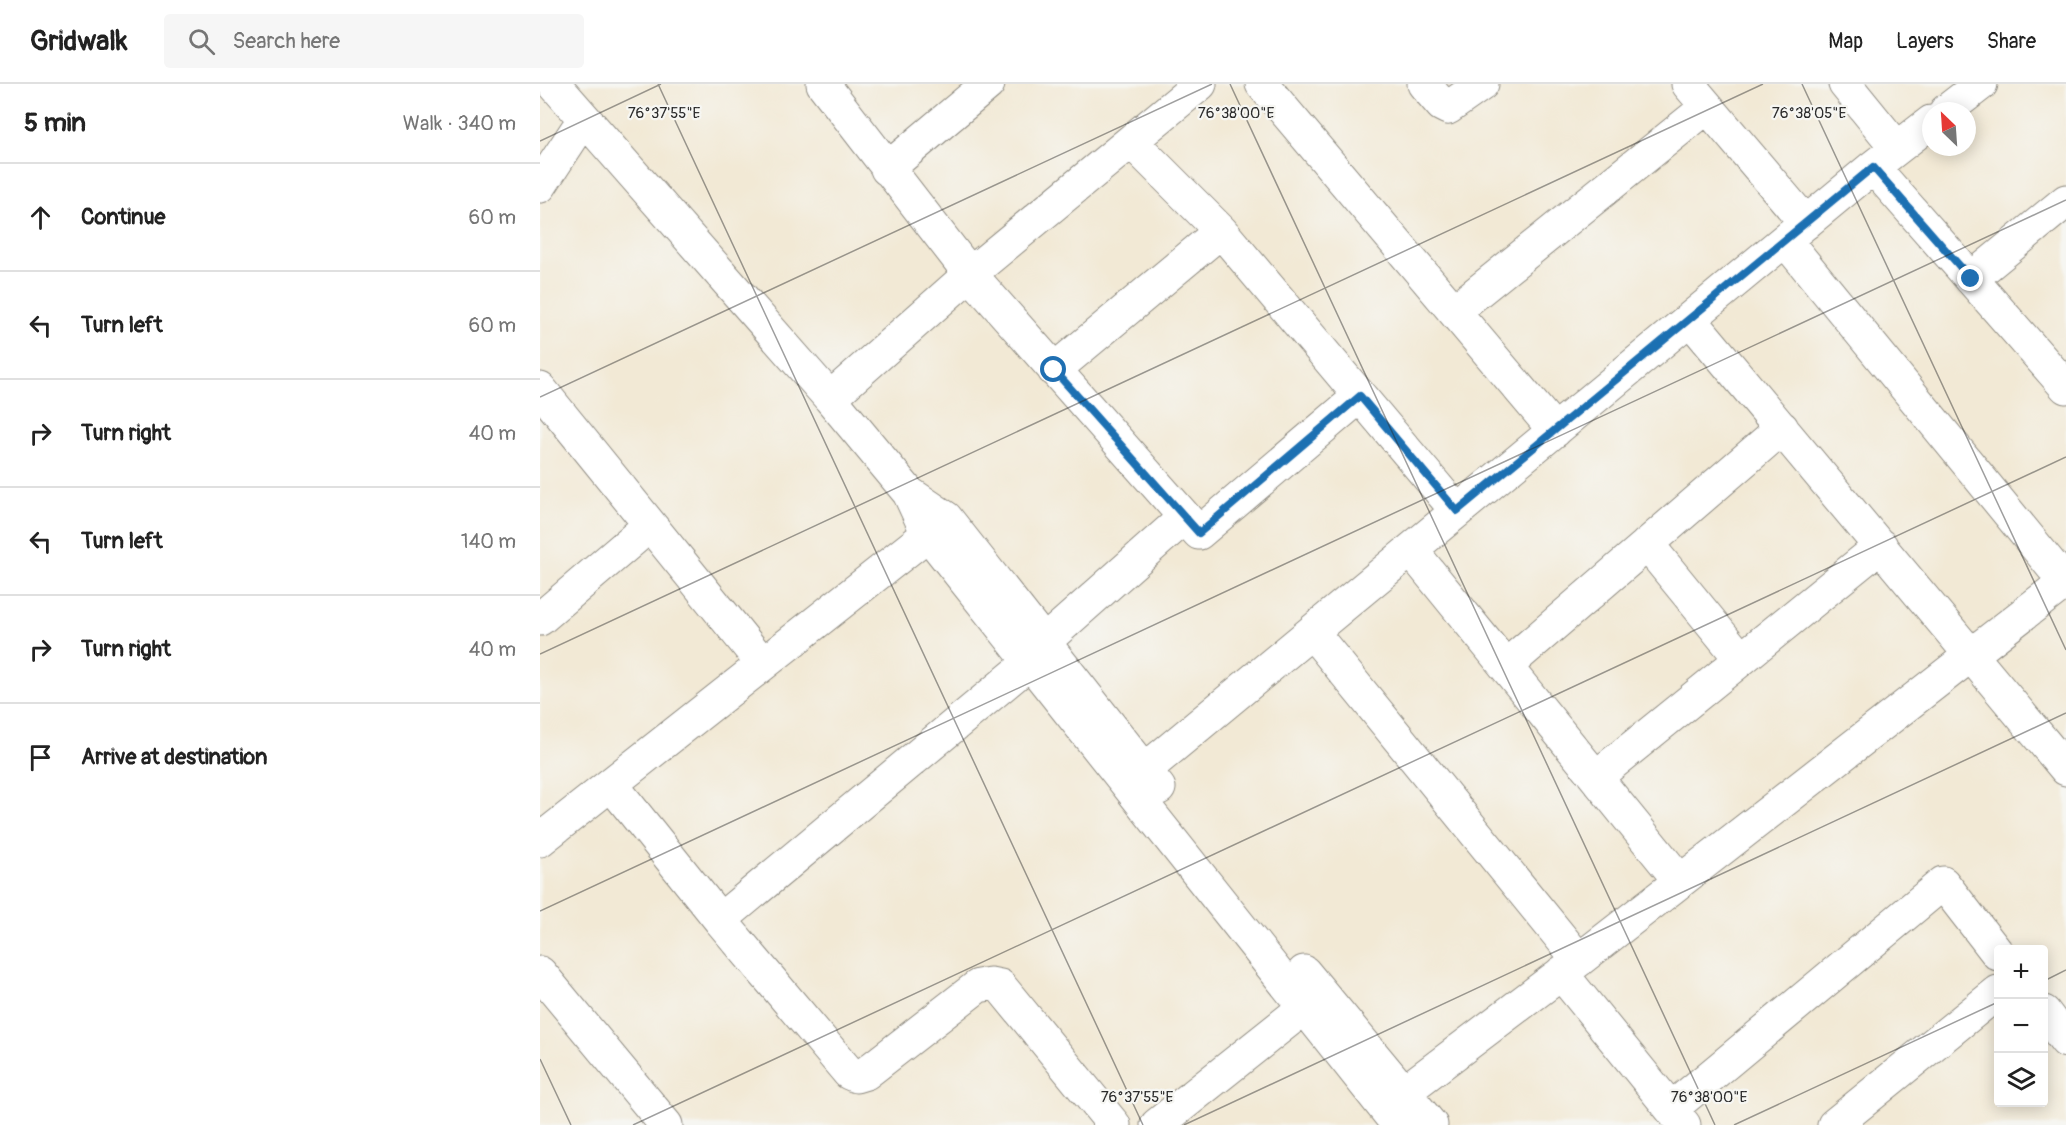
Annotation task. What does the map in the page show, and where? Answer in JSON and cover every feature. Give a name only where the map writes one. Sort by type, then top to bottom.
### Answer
[{"type":"street","points":[[554,84],[831,398],[909,493],[927,534],[1146,769],[1308,977],[1431,1125]]},
{"type":"street","points":[[823,84],[970,274],[1199,533],[1360,396]]},
{"type":"street","points":[[887,169],[987,84]]},
{"type":"street","points":[[831,398],[970,274],[1200,84]]},
{"type":"street","points":[[1262,84],[1555,430]]},
{"type":"street","points":[[1424,84],[1442,105],[1448,108],[1482,84]]},
{"type":"street","points":[[1845,84],[1885,157],[1971,279],[2066,387]]},
{"type":"street","points":[[1958,102],[1981,84]]},
{"type":"street","points":[[1404,1092],[1570,967],[2066,582],[1795,231],[1697,95],[1454,311]]},
{"type":"street","points":[[540,186],[584,119]]},
{"type":"street","points":[[1146,769],[1795,231],[1922,129]]},
{"type":"street","points":[[1131,141],[1221,231],[1457,511]]},
{"type":"street","points":[[1971,279],[2066,201]]},
{"type":"street","points":[[1054,370],[1221,231]]},
{"type":"street","points":[[1690,319],[2066,769]]},
{"type":"street","points":[[540,389],[763,664]]},
{"type":"street","points":[[1506,666],[1782,428]]},
{"type":"street","points":[[909,493],[946,518],[1128,784],[1398,1125]]},
{"type":"street","points":[[720,920],[1036,652],[1185,517]]},
{"type":"street","points":[[540,619],[650,525]]},
{"type":"street","points":[[540,840],[927,534]]},
{"type":"street","points":[[1647,544],[1741,659]]},
{"type":"street","points":[[1596,777],[1881,546]]},
{"type":"street","points":[[1411,550],[1680,881]]},
{"type":"street","points":[[1312,632],[1570,967],[1678,1117],[1943,884],[1994,949]]},
{"type":"street","points":[[611,784],[720,920],[849,1073],[856,1076],[866,1073],[978,986],[990,984],[1000,986],[1114,1125]]},
{"type":"street","points":[[540,973],[666,1125]]},
{"type":"street","points":[[1834,1125],[1994,996]]},
{"type":"street","points":[[1157,1125],[1305,1008]]},
{"type":"street","points":[[2048,1018],[2066,1041]]},
{"type":"route","points":[[1054,370],[1199,533],[1360,396],[1457,511],[1873,167],[1971,279]]}]
